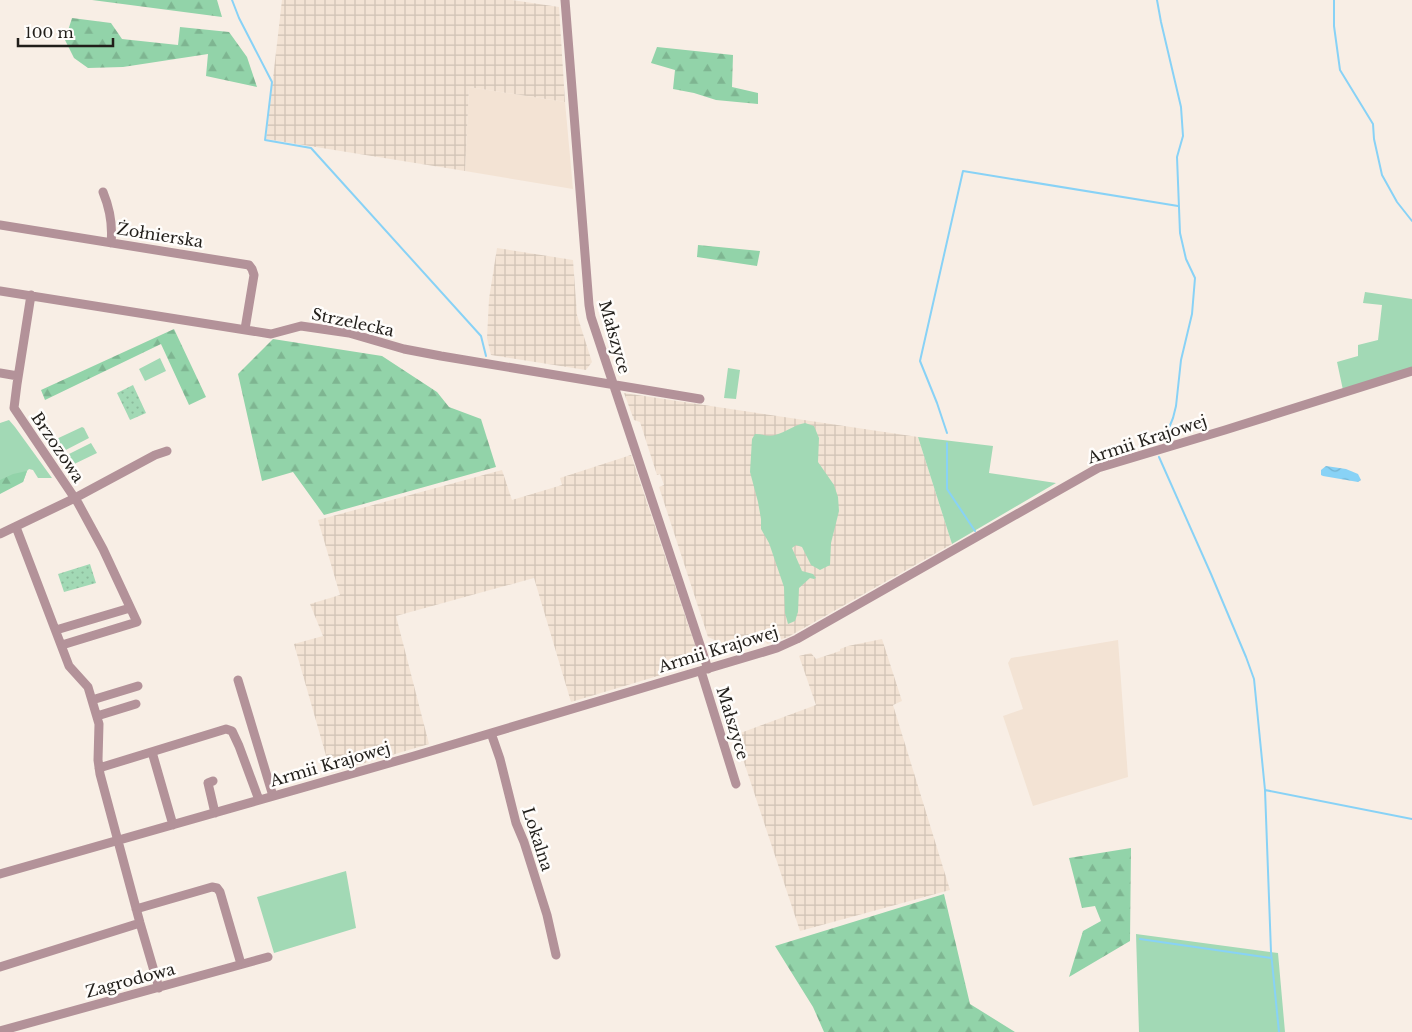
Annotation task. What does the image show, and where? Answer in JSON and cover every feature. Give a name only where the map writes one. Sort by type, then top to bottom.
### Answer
[{"type":"street","name":"Małszyce","points":[[565,0],[591,317],[705,670],[736,784]]},
{"type":"street","points":[[104,192],[112,226],[111,242]]},
{"type":"street","name":"Żołnierska","points":[[0,225],[249,265],[254,275],[245,329]]},
{"type":"street","name":"Strzelecka","points":[[0,291],[272,334],[301,326],[349,334],[404,349],[700,399]]},
{"type":"street","name":"Brzozowa","points":[[31,296],[14,408],[75,498],[103,549],[137,622],[62,645]]},
{"type":"street","name":"Armii Krajowej","points":[[0,874],[491,733],[788,644],[1089,473],[1110,464],[1412,371]]},
{"type":"street","points":[[0,373],[18,376]]},
{"type":"street","points":[[0,534],[75,498],[155,455],[167,451]]},
{"type":"street","points":[[16,526],[69,666],[88,687],[97,716],[99,724],[99,768],[117,841],[159,988]]},
{"type":"street","points":[[56,630],[130,608]]},
{"type":"street","points":[[238,680],[273,796]]},
{"type":"street","points":[[92,700],[138,686]]},
{"type":"street","points":[[97,716],[136,704]]},
{"type":"street","points":[[99,768],[226,729],[232,731],[239,746],[259,800]]},
{"type":"street","name":"Lokalna","points":[[491,733],[500,759],[516,823],[524,842],[547,916],[556,955]]},
{"type":"street","points":[[152,752],[173,825]]},
{"type":"street","points":[[213,781],[208,782],[215,813]]},
{"type":"street","points":[[136,909],[212,886],[217,888],[220,892],[241,964]]},
{"type":"street","points":[[0,967],[140,923]]},
{"type":"street","name":"Zagrodowa","points":[[0,1031],[268,957]]},
{"type":"shaded area","points":[[282,0],[512,0],[559,7],[565,102],[469,87],[465,171],[266,139]]},
{"type":"shaded area","points":[[469,87],[565,102],[573,189],[465,171]]},
{"type":"shaded area","points":[[497,248],[573,260],[577,315],[592,362],[586,370],[491,355],[487,338],[489,299]]},
{"type":"shaded area","points":[[624,393],[918,437],[952,544],[788,637],[767,644],[765,640],[732,648],[708,637],[659,487],[664,485],[660,474],[657,475],[640,422],[634,420]]},
{"type":"shaded area","points":[[631,455],[701,663],[571,702],[534,578],[396,616],[429,744],[331,773],[294,644],[323,636],[310,604],[340,595],[318,520],[502,470],[512,500],[562,485],[560,478]]},
{"type":"shaded area","points":[[882,639],[902,701],[893,705],[950,890],[800,931],[735,735],[816,705],[799,656],[811,653],[816,659],[840,651],[840,649],[848,646]]},
{"type":"shaded area","points":[[1118,640],[1128,777],[1033,806],[1003,716],[1023,709],[1008,663],[1011,658]]},
{"type":"green space","points":[[92,0],[217,0],[222,17]]},
{"type":"green space","points":[[72,18],[111,23],[122,39],[178,45],[180,27],[229,32],[247,57],[257,87],[206,76],[208,54],[123,67],[88,68],[74,58],[65,40]]},
{"type":"green space","points":[[657,47],[733,55],[732,87],[758,93],[758,104],[716,100],[673,89],[675,70],[651,63]]},
{"type":"green space","points":[[698,245],[760,251],[757,266],[697,257]]},
{"type":"green space","points":[[1365,292],[1412,299],[1412,367],[1343,390],[1337,362],[1358,356],[1358,345],[1378,340],[1382,305],[1363,303]]},
{"type":"green space","points":[[174,329],[206,397],[189,405],[161,344],[45,400],[41,390]]},
{"type":"green space","points":[[273,339],[382,356],[437,392],[449,407],[481,419],[496,467],[324,515],[293,472],[262,481],[238,374]]},
{"type":"green space","points":[[160,358],[166,371],[145,381],[139,369]]},
{"type":"green space","points":[[728,368],[740,370],[736,399],[724,398]]},
{"type":"green space","points":[[133,385],[146,413],[130,420],[117,393]]},
{"type":"green space","points":[[9,420],[52,478],[38,478],[33,470],[29,469],[23,482],[0,480],[0,423]]},
{"type":"green space","points":[[805,423],[814,426],[819,438],[818,462],[834,485],[838,497],[839,511],[831,543],[830,565],[820,570],[811,565],[802,547],[796,545],[792,548],[802,571],[813,574],[816,578],[810,578],[799,588],[798,612],[795,621],[788,624],[785,613],[784,587],[769,543],[761,529],[758,502],[750,472],[752,439],[755,434],[773,436]]},
{"type":"green space","points":[[82,427],[89,438],[58,454],[50,442]]},
{"type":"green space","points":[[918,437],[993,446],[989,473],[1056,483],[952,544]]},
{"type":"green space","points":[[91,443],[97,453],[68,467],[61,458]]},
{"type":"green space","points":[[27,471],[23,482],[0,494],[0,480],[13,474]]},
{"type":"green space","points":[[90,564],[96,583],[64,592],[58,574]]},
{"type":"green space","points":[[1131,848],[1130,941],[1069,977],[1083,931],[1101,921],[1095,906],[1082,908],[1069,858]]},
{"type":"green space","points":[[346,871],[356,928],[274,953],[257,897]]},
{"type":"green space","points":[[944,894],[970,1004],[1015,1032],[824,1032],[813,1007],[775,946]]},
{"type":"green space","points":[[1136,934],[1278,953],[1285,1032],[1139,1032]]},
{"type":"water","points":[[1326,466],[1346,469],[1358,474],[1361,480],[1358,482],[1323,476],[1321,475],[1321,470]]},
{"type":"waterway","points":[[232,0],[239,18],[272,82],[265,140],[311,148],[481,336],[486,356]]},
{"type":"waterway","points":[[1157,0],[1181,107],[1183,136],[1177,157],[1180,233],[1186,259],[1195,278],[1192,314],[1181,360],[1176,406],[1164,440]]},
{"type":"waterway","points":[[1334,0],[1334,26],[1340,70],[1373,124],[1374,139],[1382,175],[1397,202],[1412,221]]},
{"type":"waterway","points":[[947,433],[920,361],[963,171],[1178,206]]},
{"type":"waterway","points":[[947,443],[947,489],[975,531]]},
{"type":"waterway","points":[[1159,457],[1211,574],[1254,679],[1265,790],[1271,952],[1279,1032]]},
{"type":"waterway","points":[[1265,790],[1412,819]]},
{"type":"waterway","points":[[1140,939],[1271,958]]}]
